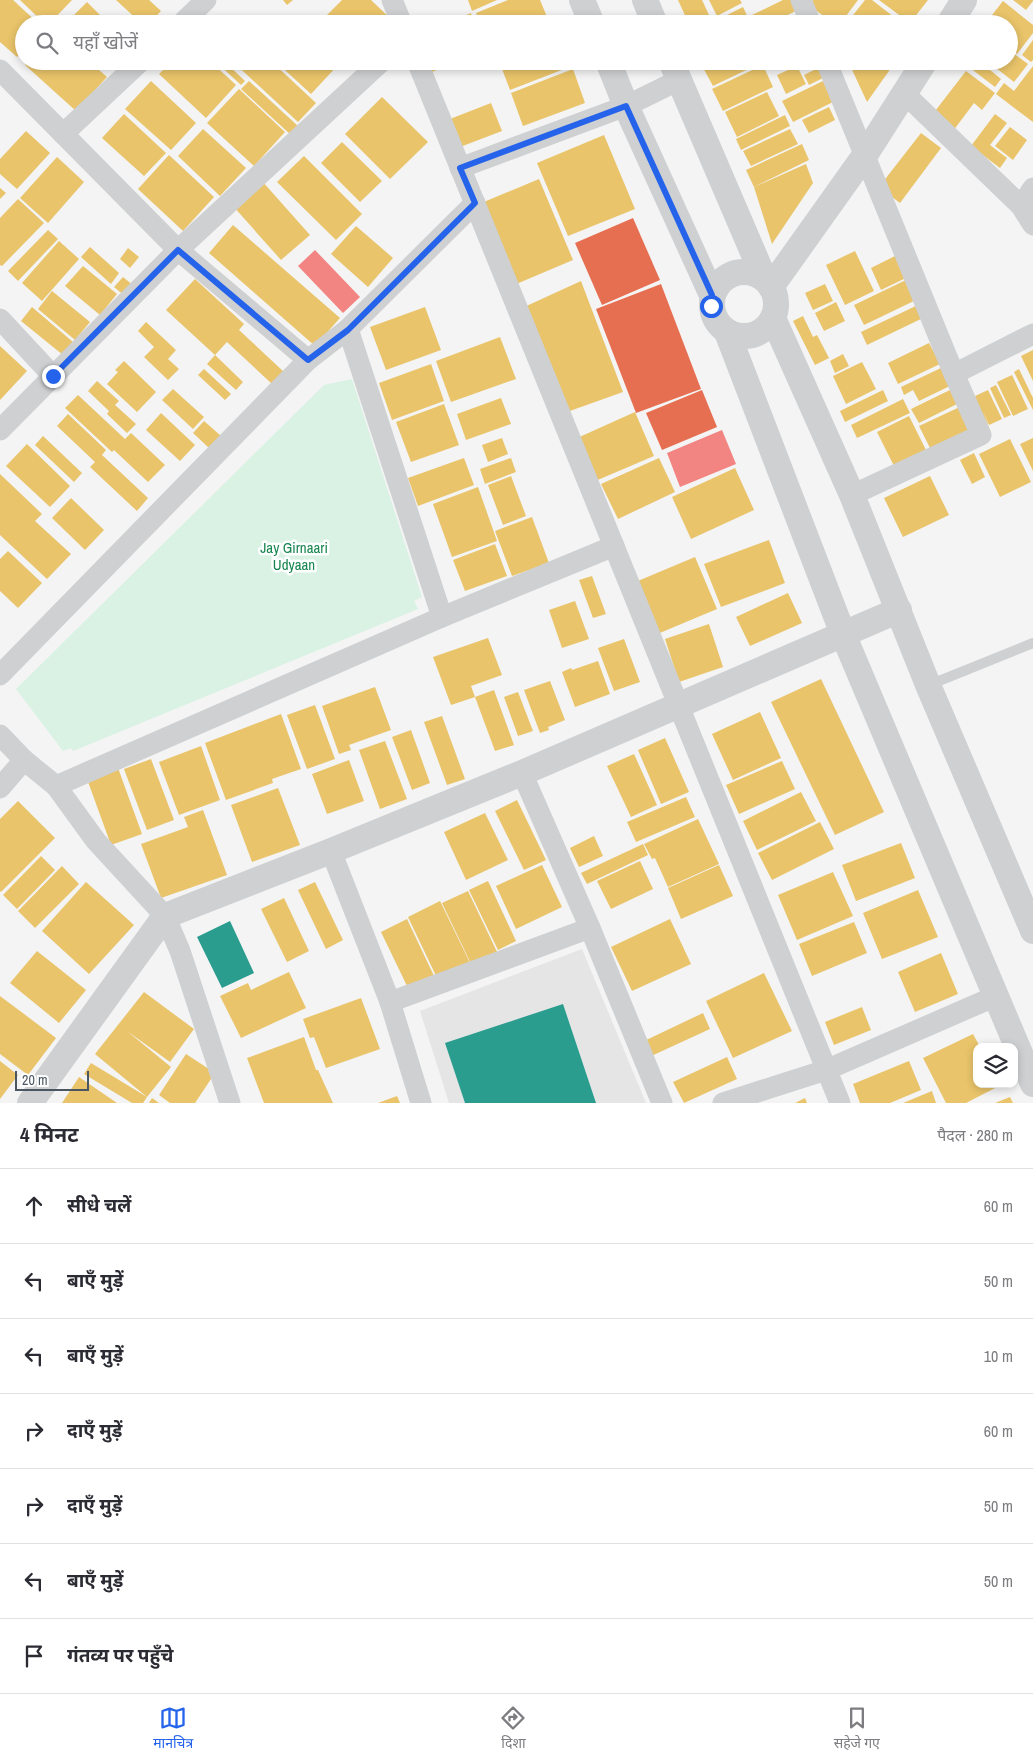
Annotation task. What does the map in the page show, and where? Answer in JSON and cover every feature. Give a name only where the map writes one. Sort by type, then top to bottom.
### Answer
[{"type":"street","points":[[190,15],[206,0]]},
{"type":"street","points":[[392,0],[398,15]]},
{"type":"street","points":[[582,0],[588,15]]},
{"type":"street","points":[[645,0],[651,15]]},
{"type":"street","points":[[955,15],[964,0]]},
{"type":"street","points":[[0,70],[178,250],[308,360]]},
{"type":"street","points":[[63,134],[131,70]]},
{"type":"street","points":[[0,430],[178,250],[372,70]]},
{"type":"street","points":[[421,70],[840,1103]]},
{"type":"street","points":[[612,70],[626,106],[712,295]]},
{"type":"street","points":[[460,168],[626,106],[675,70],[768,283],[776,297],[776,308],[773,318],[767,327],[753,334],[738,336],[727,332],[719,325],[711,306],[712,295],[716,285],[724,278],[733,272],[744,271],[755,273],[768,283]]},
{"type":"street","points":[[830,70],[981,436],[852,495]]},
{"type":"street","points":[[768,283],[864,155],[919,70]]},
{"type":"street","points":[[904,93],[1021,206],[1033,225]]},
{"type":"street","points":[[1021,206],[1033,188]]},
{"type":"street","points":[[0,675],[308,360],[348,330],[475,203]]},
{"type":"street","points":[[773,318],[852,495],[928,685],[1033,931]]},
{"type":"street","points":[[0,319],[53,376]]},
{"type":"street","points":[[348,330],[442,617]]},
{"type":"street","points":[[727,332],[843,634],[1033,1084]]},
{"type":"street","points":[[954,374],[1033,334]]},
{"type":"street","points":[[56,786],[442,617],[614,546]]},
{"type":"street","points":[[30,1103],[165,916],[330,852],[522,772],[899,610]]},
{"type":"street","points":[[0,734],[24,760],[56,786],[96,841],[165,916],[180,952],[230,1103]]},
{"type":"street","points":[[0,788],[24,760]]},
{"type":"street","points":[[522,772],[590,928],[662,1103]]},
{"type":"street","points":[[330,852],[390,1002],[421,1103]]},
{"type":"street","points":[[390,1002],[590,928]]},
{"type":"street","points":[[723,1103],[826,1070],[996,996]]},
{"type":"lane","points":[[928,685],[1033,643]]},
{"type":"shaded area","points":[[582,949],[646,1103],[449,1103],[420,1011]]},
{"type":"green space","name":"Jay Girnaari Udyaan","points":[[352,379],[422,597],[414,601],[418,609],[73,751],[71,748],[63,751],[16,689],[324,385]]},
{"type":"building: आवास","points":[[0,0],[13,0],[29,15],[15,15],[15,55],[0,42]]},
{"type":"building: आवास","points":[[20,0],[72,0],[58,15],[36,15]]},
{"type":"building: आवास","points":[[116,0],[149,0],[161,11],[157,15],[132,15]]},
{"type":"building: आवास","points":[[283,0],[293,0],[287,5]]},
{"type":"building: आवास","points":[[342,0],[371,0],[387,15],[327,15]]},
{"type":"building: आवास","points":[[468,0],[497,0],[472,11]]},
{"type":"building: आवास","points":[[508,0],[540,0],[546,15],[477,15],[476,13]]},
{"type":"building: आवास","points":[[678,0],[702,0],[709,15],[685,15]]},
{"type":"building: आवास","points":[[709,0],[740,0],[742,3],[719,15],[716,15]]},
{"type":"building: आवास","points":[[783,0],[792,0],[798,10],[788,15],[752,15]]},
{"type":"building: आवास","points":[[813,0],[858,0],[847,15],[822,15],[809,5]]},
{"type":"building: आवास","points":[[865,0],[872,0],[891,15],[853,15]]},
{"type":"building: आवास","points":[[879,0],[928,0],[916,15],[899,15]]},
{"type":"building: आवास","points":[[1013,0],[1033,0],[1033,1],[1026,10]]},
{"type":"building: आवास","points":[[1003,1],[1033,25],[1033,33],[1018,53],[1018,15],[992,15]]},
{"type":"building: आवास","points":[[87,2],[100,15],[74,15]]},
{"type":"building: आवास","points":[[743,7],[747,15],[727,15]]},
{"type":"building: आवास","points":[[1033,40],[1033,60],[1031,62],[1022,55]]},
{"type":"building: आवास","points":[[1018,57],[1028,64],[1014,82],[999,70],[1018,70]]},
{"type":"building: आवास","points":[[1033,66],[1033,122],[996,94],[1004,83],[1014,91]]},
{"type":"building: आवास","points":[[31,70],[99,70],[107,77],[76,111]]},
{"type":"building: आवास","points":[[163,70],[220,70],[236,85],[206,118],[159,74]]},
{"type":"building: आवास","points":[[225,70],[233,70],[245,81],[241,85]]},
{"type":"building: आवास","points":[[242,70],[281,70],[316,103],[298,122]]},
{"type":"building: आवास","points":[[285,70],[333,70],[311,94]]},
{"type":"building: आवास","points":[[502,70],[562,70],[510,90]]},
{"type":"building: आवास","points":[[573,70],[585,103],[523,126],[511,93]]},
{"type":"building: आवास","points":[[704,70],[746,70],[713,86]]},
{"type":"building: आवास","points":[[752,70],[765,70],[773,87],[723,111],[712,89]]},
{"type":"building: आवास","points":[[788,70],[799,70],[806,84],[786,94],[777,75]]},
{"type":"building: आवास","points":[[814,70],[826,70],[829,75],[809,85],[804,75]]},
{"type":"building: आवास","points":[[852,70],[890,70],[867,102]]},
{"type":"building: आवास","points":[[973,70],[990,70],[1001,79],[995,87]]},
{"type":"building: आवास","points":[[966,71],[995,93],[982,110],[974,103],[953,131],[932,115]]},
{"type":"building: आवास","points":[[151,81],[196,123],[171,150],[125,109]]},
{"type":"building: आवास","points":[[249,81],[299,127],[291,135],[241,89]]},
{"type":"building: आवास","points":[[823,81],[833,102],[793,122],[782,101]]},
{"type":"building: आवास","points":[[239,89],[285,132],[254,166],[207,123]]},
{"type":"building: आवास","points":[[767,92],[779,116],[737,137],[725,112]]},
{"type":"building: आवास","points":[[382,97],[428,142],[390,179],[345,134]]},
{"type":"building: आवास","points":[[491,103],[502,131],[460,147],[450,119]]},
{"type":"building: आवास","points":[[829,107],[835,120],[809,133],[802,120]]},
{"type":"building: आवास","points":[[124,114],[166,153],[144,176],[102,138]]},
{"type":"building: आवास","points":[[995,114],[1007,123],[990,145],[1007,158],[1000,168],[971,146]]},
{"type":"building: आवास","points":[[785,115],[790,126],[741,150],[736,139]]},
{"type":"building: आवास","points":[[1010,127],[1027,140],[1013,160],[995,146]]},
{"type":"building: आवास","points":[[203,129],[246,168],[220,196],[178,156]]},
{"type":"building: आवास","points":[[790,129],[798,144],[751,166],[743,151]]},
{"type":"building: आवास","points":[[26,131],[50,153],[17,189],[0,174],[0,159]]},
{"type":"building: आवास","points":[[921,133],[941,148],[900,203],[879,187]]},
{"type":"building: आवास","points":[[604,135],[635,209],[568,236],[537,163]]},
{"type":"building: आवास","points":[[342,142],[382,181],[360,202],[321,163]]},
{"type":"building: आवास","points":[[802,144],[809,160],[754,187],[746,170]]},
{"type":"building: आवास","points":[[169,155],[214,197],[183,231],[138,189]]},
{"type":"building: आवास","points":[[304,156],[362,214],[336,240],[277,182]]},
{"type":"building: आवास","points":[[57,157],[84,182],[48,223],[20,198]]},
{"type":"building: आवास","points":[[806,164],[813,183],[772,244],[754,187]]},
{"type":"building: आवास","points":[[539,179],[573,260],[514,285],[479,204]]},
{"type":"building: आवास","points":[[262,181],[310,235],[281,260],[233,206]]},
{"type":"building: आवास","points":[[0,188],[6,193],[0,199]]},
{"type":"building: आवास","points":[[18,199],[44,223],[2,266],[0,265],[0,218]]},
{"type":"building: आवास","points":[[233,225],[340,318],[315,346],[209,253]]},
{"type":"building: आवास","points":[[356,226],[393,258],[368,287],[331,254]]},
{"type":"building: आवास","points":[[48,230],[58,239],[18,281],[8,271]]},
{"type":"building: आवास","points":[[59,241],[79,259],[42,301],[22,283]]},
{"type":"building: आवास","points":[[90,247],[119,273],[111,284],[81,257]]},
{"type":"building: आवास","points":[[128,248],[139,257],[130,268],[120,259]]},
{"type":"building: आवास","points":[[855,251],[874,291],[845,305],[826,265]]},
{"type":"building: आवास","points":[[899,254],[910,276],[881,290],[871,268]]},
{"type":"building: आवास","points":[[83,266],[117,294],[100,315],[65,286]]},
{"type":"building: आवास","points":[[123,277],[134,286],[125,296],[114,287]]},
{"type":"building: आवास","points":[[195,279],[244,324],[239,330],[284,372],[272,384],[227,342],[215,355],[166,310]]},
{"type":"building: आवास","points":[[906,280],[916,300],[864,325],[854,305]]},
{"type":"building: आवास","points":[[581,281],[623,392],[567,412],[522,308]]},
{"type":"building: आवास","points":[[825,284],[833,301],[813,310],[805,293]]},
{"type":"building: आवास","points":[[52,291],[90,322],[75,340],[38,309]]},
{"type":"building: आवास","points":[[836,302],[845,321],[824,331],[815,313]]},
{"type":"building: आवास","points":[[920,304],[927,316],[867,345],[861,332]]},
{"type":"building: आवास","points":[[32,307],[73,342],[63,355],[21,321]]},
{"type":"building: आवास","points":[[425,307],[441,350],[386,370],[370,327]]},
{"type":"building: आवास","points":[[803,316],[813,337],[817,335],[829,358],[815,365],[793,321]]},
{"type":"building: आवास","points":[[146,322],[176,350],[168,359],[179,369],[168,380],[144,357],[154,347],[138,331]]},
{"type":"building: आवास","points":[[500,337],[516,379],[451,402],[436,361]]},
{"type":"building: आवास","points":[[929,343],[940,364],[898,384],[888,363]]},
{"type":"building: आवास","points":[[0,346],[27,371],[0,400]]},
{"type":"building: आवास","points":[[1033,350],[1033,381],[1021,356]]},
{"type":"building: आवास","points":[[843,354],[849,366],[835,373],[830,361]]},
{"type":"building: आवास","points":[[215,355],[243,382],[236,390],[207,364]]},
{"type":"building: आवास","points":[[124,361],[156,392],[137,412],[107,384],[118,372],[115,370]]},
{"type":"building: आवास","points":[[862,362],[876,389],[846,404],[833,376]]},
{"type":"building: आवास","points":[[431,364],[444,401],[392,420],[379,383]]},
{"type":"building: आवास","points":[[943,367],[954,384],[919,401],[913,390],[904,395],[901,387]]},
{"type":"building: आवास","points":[[204,369],[231,394],[225,400],[198,375]]},
{"type":"building: आवास","points":[[1019,369],[1033,398],[1033,410],[1014,372]]},
{"type":"building: आवास","points":[[1012,375],[1028,409],[1013,416],[997,382]]},
{"type":"building: आवास","points":[[97,381],[119,401],[115,405],[136,424],[127,433],[107,414],[109,411],[88,391]]},
{"type":"building: आवास","points":[[996,385],[1011,415],[1004,418],[990,388]]},
{"type":"building: आवास","points":[[954,388],[961,402],[919,423],[911,409]]},
{"type":"building: आवास","points":[[173,389],[204,417],[193,429],[162,400]]},
{"type":"building: आवास","points":[[883,390],[888,401],[845,422],[840,411]]},
{"type":"building: आवास","points":[[988,390],[1002,419],[989,425],[983,411],[988,424],[981,428],[975,396]]},
{"type":"building: आवास","points":[[78,395],[125,439],[131,433],[165,465],[148,482],[114,450],[112,452],[65,408]]},
{"type":"building: आवास","points":[[501,398],[511,424],[466,440],[457,414]]},
{"type":"building: आवास","points":[[903,399],[910,413],[857,438],[851,425]]},
{"type":"building: आवास","points":[[444,404],[459,445],[411,462],[396,422]]},
{"type":"building: आवास","points":[[964,405],[977,432],[933,454],[919,426]]},
{"type":"building: आवास","points":[[635,412],[654,456],[593,482],[575,439]]},
{"type":"building: आवास","points":[[161,413],[195,445],[180,461],[146,430]]},
{"type":"building: आवास","points":[[68,414],[106,450],[102,455],[148,498],[137,511],[90,467],[95,462],[57,426]]},
{"type":"building: आवास","points":[[909,416],[926,450],[894,466],[877,432]]},
{"type":"building: आवास","points":[[204,421],[221,436],[209,448],[193,433]]},
{"type":"building: आवास","points":[[43,436],[82,473],[74,482],[35,445]]},
{"type":"building: आवास","points":[[502,438],[508,454],[488,462],[482,445]]},
{"type":"building: आवास","points":[[1033,438],[1033,471],[1020,444]]},
{"type":"building: आवास","points":[[1010,439],[1031,482],[1000,497],[979,454]]},
{"type":"building: आवास","points":[[27,444],[70,486],[50,507],[6,466]]},
{"type":"building: आवास","points":[[974,453],[985,477],[972,484],[960,460]]},
{"type":"building: आवास","points":[[464,458],[474,485],[418,506],[408,478]]},
{"type":"building: आवास","points":[[511,458],[516,472],[485,484],[480,469]]},
{"type":"building: आवास","points":[[659,458],[675,492],[618,519],[601,484]]},
{"type":"building: आवास","points":[[735,468],[754,510],[691,539],[672,497]]},
{"type":"building: आवास","points":[[0,474],[42,514],[35,521],[71,554],[47,579],[0,535]]},
{"type":"building: आवास","points":[[511,476],[526,516],[503,525],[488,485]]},
{"type":"building: आवास","points":[[930,476],[949,515],[903,537],[884,498]]},
{"type":"building: आवास","points":[[478,487],[497,541],[452,557],[433,504]]},
{"type":"building: आवास","points":[[71,498],[104,530],[85,550],[52,518]]},
{"type":"building: आवास","points":[[532,517],[549,563],[512,576],[495,531]]},
{"type":"building: आवास","points":[[769,540],[785,583],[721,607],[704,564]]},
{"type":"building: आवास","points":[[495,544],[507,576],[465,591],[453,560]]},
{"type":"building: आवास","points":[[8,551],[42,583],[18,608],[0,591],[0,559]]},
{"type":"building: आवास","points":[[695,557],[717,609],[655,635],[633,583]]},
{"type":"building: आवास","points":[[592,576],[606,614],[593,618],[579,580]]},
{"type":"building: आवास","points":[[788,593],[802,623],[750,646],[736,617]]},
{"type":"building: आवास","points":[[575,601],[589,639],[562,648],[549,610]]},
{"type":"building: आवास","points":[[709,624],[723,667],[679,682],[665,639]]},
{"type":"building: आवास","points":[[488,638],[502,675],[471,686],[475,697],[451,705],[433,657]]},
{"type":"building: आवास","points":[[624,639],[640,682],[614,691],[598,648]]},
{"type":"building: आवास","points":[[598,661],[610,694],[575,707],[562,672]]},
{"type":"building: आवास","points":[[821,679],[884,812],[835,835],[771,702]]},
{"type":"building: आवास","points":[[550,681],[565,720],[548,727],[549,730],[540,733],[524,690]]},
{"type":"building: आवास","points":[[375,687],[391,730],[349,745],[351,750],[339,754],[322,706]]},
{"type":"building: आवास","points":[[494,690],[514,745],[495,751],[475,697]]},
{"type":"building: आवास","points":[[518,692],[533,731],[518,736],[504,697]]},
{"type":"building: आवास","points":[[315,705],[335,759],[307,769],[287,715]]},
{"type":"building: आवास","points":[[760,712],[781,758],[733,780],[712,734]]},
{"type":"building: आवास","points":[[281,714],[301,769],[272,779],[273,783],[226,800],[205,743]]},
{"type":"building: आवास","points":[[442,716],[465,779],[447,785],[424,722]]},
{"type":"building: आवास","points":[[411,730],[430,783],[412,790],[392,737]]},
{"type":"building: आवास","points":[[665,738],[689,792],[661,804],[638,750]]},
{"type":"building: आवास","points":[[385,741],[407,799],[380,809],[359,750]]},
{"type":"building: आवास","points":[[201,746],[220,800],[179,815],[159,762]]},
{"type":"building: आवास","points":[[634,754],[657,805],[631,817],[607,766]]},
{"type":"building: आवास","points":[[151,759],[174,820],[147,830],[124,769]]},
{"type":"building: आवास","points":[[349,760],[364,801],[327,814],[312,774]]},
{"type":"building: आवास","points":[[782,761],[795,789],[739,814],[726,785]]},
{"type":"building: आवास","points":[[118,768],[142,834],[111,845],[87,779]]},
{"type":"building: आवास","points":[[278,788],[300,845],[252,862],[231,805]]},
{"type":"building: आवास","points":[[801,792],[816,821],[757,850],[743,821]]},
{"type":"building: आवास","points":[[686,797],[695,817],[636,842],[627,822]]},
{"type":"building: आवास","points":[[517,800],[546,860],[524,870],[495,811]]},
{"type":"building: आवास","points":[[18,801],[55,838],[1,892],[0,819]]},
{"type":"building: आवास","points":[[203,810],[227,875],[161,898],[141,844],[188,827],[184,817]]},
{"type":"building: आवास","points":[[485,813],[508,860],[466,880],[444,832]]},
{"type":"building: आवास","points":[[698,819],[719,864],[668,887],[655,858],[652,859],[644,844]]},
{"type":"building: आवास","points":[[820,822],[834,849],[772,880],[758,853]]},
{"type":"building: आवास","points":[[594,836],[603,856],[579,867],[570,848]]},
{"type":"building: आवास","points":[[901,843],[915,878],[856,901],[842,865]]},
{"type":"building: आवास","points":[[643,844],[648,855],[587,884],[581,873]]},
{"type":"building: आवास","points":[[41,856],[55,870],[17,909],[3,895]]},
{"type":"building: आवास","points":[[640,861],[653,889],[611,909],[597,881]]},
{"type":"building: आवास","points":[[542,865],[562,907],[516,929],[496,886]]},
{"type":"building: आवास","points":[[719,865],[733,896],[681,919],[668,888]]},
{"type":"building: आवास","points":[[62,866],[79,884],[35,928],[18,911]]},
{"type":"building: आवास","points":[[833,872],[853,916],[797,940],[778,895]]},
{"type":"building: आवास","points":[[488,881],[516,941],[498,950],[469,890]]},
{"type":"building: आवास","points":[[86,882],[134,925],[89,974],[42,931]]},
{"type":"building: आवास","points":[[315,882],[343,940],[326,949],[298,890]]},
{"type":"building: आवास","points":[[918,890],[938,937],[882,959],[863,913]]},
{"type":"building: आवास","points":[[468,891],[498,954],[472,966],[442,903]]},
{"type":"building: आवास","points":[[284,898],[309,951],[287,962],[261,909]]},
{"type":"building: आवास","points":[[440,901],[471,965],[438,980],[408,917]]},
{"type":"building: आवास","points":[[407,919],[435,978],[409,990],[381,932]]},
{"type":"building: आवास","points":[[670,919],[691,964],[632,991],[611,947]]},
{"type":"building: आवास","points":[[854,922],[867,953],[812,976],[799,944]]},
{"type":"building: आवास","points":[[37,951],[86,990],[59,1023],[10,983]]},
{"type":"building: आवास","points":[[941,953],[958,994],[915,1012],[898,972]]},
{"type":"building: आवास","points":[[289,972],[306,1008],[241,1038],[220,996],[248,983],[251,990]]},
{"type":"building: आवास","points":[[764,973],[792,1031],[733,1058],[706,1001]]},
{"type":"building: आवास","points":[[144,992],[194,1029],[170,1062],[127,1031],[171,1067],[147,1097],[95,1054]]},
{"type":"building: आवास","points":[[0,996],[56,1038],[28,1075],[0,1054]]},
{"type":"building: आवास","points":[[361,998],[380,1049],[326,1068],[314,1037],[310,1038],[303,1019]]},
{"type":"building: आवास","points":[[862,1007],[871,1030],[834,1045],[825,1022]]},
{"type":"building: आवास","points":[[703,1013],[710,1029],[649,1057],[642,1042]]},
{"type":"building: आवास","points":[[973,1034],[978,1043],[973,1043],[973,1088],[995,1088],[966,1103],[946,1103],[923,1058]]},
{"type":"building: आवास","points":[[304,1037],[316,1070],[318,1070],[333,1103],[264,1103],[247,1058]]},
{"type":"building: आवास","points":[[186,1054],[215,1073],[195,1103],[170,1103],[159,1095]]},
{"type":"building: आवास","points":[[727,1057],[737,1079],[684,1103],[673,1082]]},
{"type":"building: आवास","points":[[0,1061],[18,1075],[0,1099]]},
{"type":"building: आवास","points":[[909,1061],[921,1090],[890,1103],[860,1103],[853,1084]]},
{"type":"building: आवास","points":[[91,1063],[147,1097],[143,1103],[132,1103],[84,1074]]},
{"type":"building: आवास","points":[[79,1077],[117,1103],[62,1103]]},
{"type":"building: आवास","points":[[932,1091],[936,1103],[903,1103]]},
{"type":"building: आवास","points":[[397,1096],[400,1103],[378,1103]]},
{"type":"building: आवास","points":[[1010,1097],[1013,1103],[995,1103]]},
{"type":"building: आवास","points":[[152,1098],[159,1103],[149,1103]]},
{"type":"building: आवास","points":[[805,1098],[807,1103],[795,1103]]},
{"type":"building: दुकानें","points":[[633,218],[660,280],[602,305],[575,243]]},
{"type":"building: दुकानें","points":[[661,284],[701,389],[636,413],[596,309]]},
{"type":"building: दुकानें","points":[[702,390],[717,427],[662,450],[646,413]]},
{"type":"building: स्कूल","points":[[230,921],[254,973],[222,988],[197,937]]},
{"type":"building: स्कूल","points":[[563,1004],[596,1103],[465,1103],[445,1043]]},
{"type":"building: स्वास्थ्य","points":[[315,250],[360,297],[343,313],[298,266]]},
{"type":"building: स्वास्थ्य","points":[[722,430],[736,464],[680,487],[667,453]]},
{"type":"route","points":[[53,376],[178,250],[308,360],[348,330],[475,203],[460,168],[626,106],[712,295],[711,306]]}]
